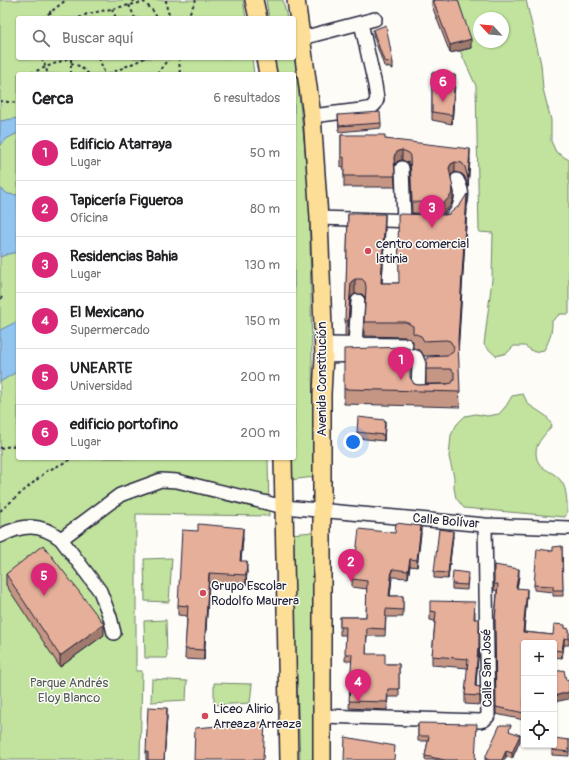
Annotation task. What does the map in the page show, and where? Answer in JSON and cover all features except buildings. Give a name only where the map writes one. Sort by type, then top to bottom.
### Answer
[{"type":"main road","points":[[254,0],[258,16]]},
{"type":"main road","name":"Avenida Constitución","points":[[296,0],[312,116],[319,218],[323,350],[322,760]]},
{"type":"main road","points":[[265,60],[268,72]]},
{"type":"main road","points":[[283,460],[289,760]]},
{"type":"street","points":[[302,38],[375,19]]},
{"type":"street","points":[[312,116],[361,110],[371,108],[375,104],[377,99],[375,85],[361,23]]},
{"type":"street","points":[[402,168],[404,221]]},
{"type":"street","points":[[438,222],[445,222],[454,216],[460,205],[462,191],[457,180]]},
{"type":"street","points":[[319,218],[424,222]]},
{"type":"street","points":[[355,344],[358,301]]},
{"type":"street","points":[[323,350],[355,344],[406,345]]},
{"type":"street","points":[[323,350],[405,354],[416,357],[419,364],[418,392],[440,391]]},
{"type":"street","points":[[419,364],[432,364]]},
{"type":"street","name":"Calle Bolívar","points":[[61,539],[120,495],[160,480],[177,481],[284,507],[322,512],[485,524],[569,528]]},
{"type":"street","name":"Calle San José","points":[[322,716],[480,721],[484,720],[488,716],[485,524]]},
{"type":"street","points":[[0,536],[29,526],[43,528],[61,539],[100,591],[110,617],[114,633]]},
{"type":"path","points":[[44,16],[66,0]]},
{"type":"path","points":[[132,0],[136,3]]},
{"type":"path","points":[[166,0],[167,10],[170,16]]},
{"type":"path","points":[[188,16],[196,0]]},
{"type":"path","points":[[87,16],[144,2],[156,16]]},
{"type":"path","points":[[129,5],[134,16]]},
{"type":"path","points":[[112,9],[115,16]]},
{"type":"path","points":[[50,11],[51,16]]},
{"type":"path","points":[[43,60],[47,72]]},
{"type":"path","points":[[35,72],[65,60]]},
{"type":"path","points":[[70,60],[71,72]]},
{"type":"path","points":[[100,60],[104,72]]},
{"type":"path","points":[[113,72],[140,60]]},
{"type":"path","points":[[158,72],[168,60]]},
{"type":"path","points":[[179,60],[180,72]]},
{"type":"path","points":[[71,63],[87,72]]},
{"type":"path","points":[[0,101],[16,103]]},
{"type":"path","points":[[0,448],[16,445]]},
{"type":"path","points":[[0,511],[39,477],[56,466],[70,460]]},
{"type":"green space","name":"Parque Andrés Eloy Blanco","points":[[0,0],[243,0],[246,16],[16,16],[16,60],[252,60],[254,72],[16,72],[16,460],[268,460],[269,516],[136,514],[136,671],[142,671],[140,760],[0,760]]},
{"type":"green space","points":[[266,0],[283,0],[287,16],[269,16]]},
{"type":"green space","points":[[437,0],[526,0],[541,64],[543,89],[551,120],[551,141],[556,152],[569,160],[569,314],[560,314],[552,321],[552,329],[548,343],[544,350],[534,352],[525,346],[514,346],[507,353],[496,356],[484,345],[492,279],[493,233],[479,232],[476,86]]},
{"type":"green space","points":[[274,60],[295,60],[309,182],[314,477],[290,480],[290,460],[296,460],[296,72],[276,72]]},
{"type":"green space","points":[[523,394],[528,404],[546,416],[552,425],[536,448],[536,452],[539,463],[558,477],[564,486],[567,502],[567,512],[565,517],[464,508],[456,498],[454,477],[449,457],[451,435],[457,424],[465,416],[476,414],[487,416],[499,414],[512,396]]},
{"type":"green space","points":[[313,532],[313,760],[300,760],[291,534]]},
{"type":"green space","points":[[172,558],[169,602],[145,601],[144,559]]},
{"type":"green space","points":[[166,620],[167,658],[145,658],[144,621]]},
{"type":"green space","points":[[152,679],[187,681],[186,700],[151,702]]},
{"type":"green space","points":[[214,683],[252,684],[250,703],[214,705]]},
{"type":"water","points":[[16,118],[16,134],[8,138],[0,145],[0,121]]},
{"type":"water","points":[[0,188],[8,194],[16,195],[16,252],[0,257]]},
{"type":"water","points":[[16,322],[16,372],[0,382],[0,330]]},
{"type":"place","name":"edificio portofino","points":[[443,102]]},
{"type":"place","name":"Residencias Bahia","points":[[432,228]]},
{"type":"place","name":"centro comercial latinia","points":[[368,251]]},
{"type":"place","name":"Edificio Atarraya","points":[[401,380]]},
{"type":"place","name":"Tapicería Figueroa","points":[[351,582]]},
{"type":"place","name":"Grupo Escolar Rodolfo Maurera","points":[[203,593]]},
{"type":"place","name":"UNEARTE","points":[[44,596]]},
{"type":"place","name":"El Mexicano","points":[[358,702]]},
{"type":"place","name":"Liceo Alirio Arreaza Arreaza","points":[[205,716]]}]
